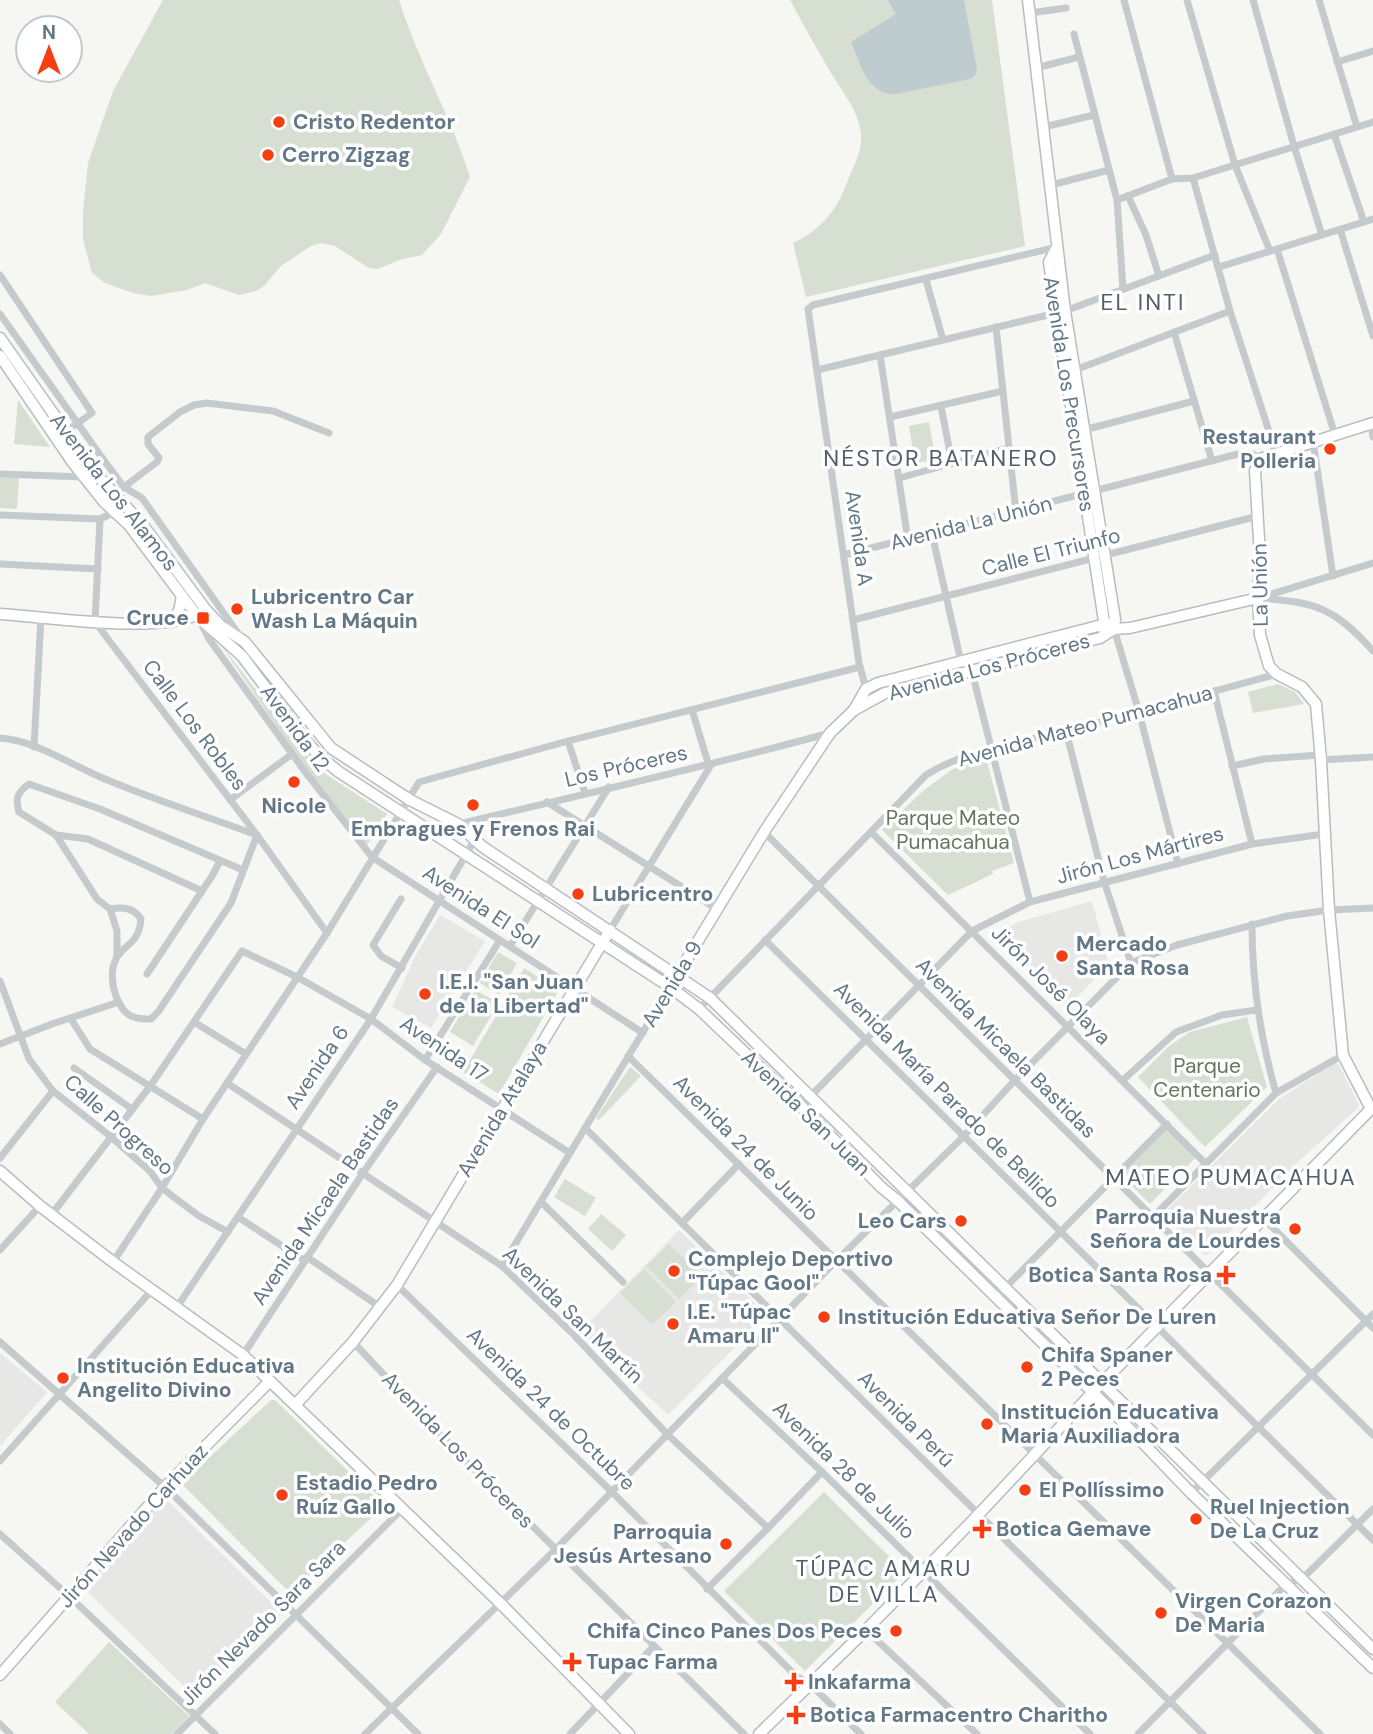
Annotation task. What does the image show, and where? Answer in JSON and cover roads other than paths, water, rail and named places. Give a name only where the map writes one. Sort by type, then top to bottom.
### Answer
[{"type":"street","name":"Avenida Los Precursores","points":[[1028,0],[1051,185],[1061,312],[1099,558],[1115,619],[1114,629],[1139,712],[1178,864]]},
{"type":"street","points":[[1187,0],[1235,164],[1274,250],[1335,435]]},
{"type":"street","points":[[1253,0],[1322,235]]},
{"type":"street","points":[[1320,0],[1357,127]]},
{"type":"street","points":[[1124,1],[1172,179]]},
{"type":"street","points":[[1030,13],[1066,8]]},
{"type":"street","points":[[1074,34],[1117,200],[1123,289]]},
{"type":"street","points":[[1337,62],[1373,51]]},
{"type":"street","points":[[1036,68],[1079,57]]},
{"type":"street","points":[[1044,127],[1094,115]]},
{"type":"street","points":[[1117,200],[1172,179],[1193,178],[1373,122]]},
{"type":"street","points":[[1334,134],[1364,222]]},
{"type":"street","points":[[1051,185],[1110,170]]},
{"type":"street","points":[[1193,178],[1230,311],[1276,453]]},
{"type":"street","points":[[1128,196],[1146,235],[1159,276]]},
{"type":"street","points":[[1219,267],[1373,219]]},
{"type":"street","points":[[1340,229],[1373,336]]},
{"type":"street","points":[[943,340],[926,279],[1057,247]]},
{"type":"street","points":[[817,370],[1061,312],[1215,255]]},
{"type":"street","points":[[0,275],[92,413],[65,432]]},
{"type":"street","name":"Avenida A","points":[[866,689],[860,667],[808,309],[813,305],[926,279]]},
{"type":"street","points":[[1075,370],[1230,311]]},
{"type":"street","name":"Avenida Los Precursores","points":[[1061,312],[1075,370],[1084,430],[1089,493]]},
{"type":"street","points":[[0,314],[124,487],[142,498],[244,642]]},
{"type":"street","points":[[996,327],[1016,512]]},
{"type":"street","points":[[1174,332],[1212,461]]},
{"type":"street","name":"Avenida Los Alamos","points":[[0,338],[65,432],[104,502],[129,525],[182,596],[201,613]]},
{"type":"street","points":[[880,355],[908,540]]},
{"type":"street","name":"Avenida Los Alamos","points":[[0,356],[88,473],[143,525],[201,613]]},
{"type":"street","points":[[890,417],[1003,391]]},
{"type":"street","points":[[1084,430],[1194,401]]},
{"type":"street","points":[[104,502],[159,458],[148,444],[148,437],[180,412],[194,405],[207,402],[273,411],[329,433]]},
{"type":"street","points":[[941,406],[952,463]]},
{"type":"street","points":[[1259,458],[1372,423],[1373,437]]},
{"type":"street","points":[[1313,441],[1333,576]]},
{"type":"street","points":[[899,478],[1008,448]]},
{"type":"street","name":"Avenida La Unión","points":[[844,555],[1246,453],[1259,458]]},
{"type":"street","name":"La Unión","points":[[1259,458],[1255,471],[1260,557],[1260,635],[1269,666],[1277,674]]},
{"type":"street","points":[[0,474],[88,473],[103,459]]},
{"type":"street","points":[[0,514],[100,519],[115,512]]},
{"type":"street","name":"Calle El Triunfo","points":[[853,620],[1258,516]]},
{"type":"street","points":[[95,622],[100,519]]},
{"type":"street","points":[[932,534],[961,662]]},
{"type":"street","name":"Avenida Los Próceres","points":[[854,710],[866,689],[878,683],[1098,626],[1114,629],[1143,626],[1258,598],[1373,563]]},
{"type":"street","points":[[0,564],[98,569]]},
{"type":"street","points":[[171,622],[179,611],[182,596]]},
{"type":"street","points":[[1258,598],[1299,601],[1325,609],[1352,627],[1373,651]]},
{"type":"street","points":[[0,614],[95,622],[171,622],[201,613],[217,604]]},
{"type":"street","name":"Avenida San Juan","points":[[201,613],[244,642],[331,748],[409,799],[458,824],[546,889],[678,974],[710,998],[1373,1649]]},
{"type":"street","name":"Avenida San Juan","points":[[201,613],[242,656],[319,756],[339,772],[670,987],[699,1009],[1093,1392],[1191,1493],[1373,1668]]},
{"type":"street","name":"Avenida 12","points":[[201,613],[209,639],[292,754],[372,857]]},
{"type":"street","points":[[34,747],[41,617]]},
{"type":"street","name":"Calle Los Robles","points":[[95,622],[257,835],[327,933]]},
{"type":"street","name":"Avenida Los Próceres","points":[[854,710],[885,694],[1100,638],[1114,629]]},
{"type":"street","points":[[113,1262],[203,1119],[327,933],[421,781],[860,667]]},
{"type":"street","points":[[972,672],[1030,902]]},
{"type":"street","points":[[759,1734],[866,1630],[1157,1326],[1372,1111],[1343,1055],[1329,910],[1316,704],[1302,687],[1277,674]]},
{"type":"street","name":"Avenida Mateo Pumacahua","points":[[699,1009],[926,775],[948,762],[1277,674]]},
{"type":"street","points":[[1214,691],[1252,844]]},
{"type":"street","points":[[692,710],[710,766]]},
{"type":"street","name":"Avenida 9","points":[[502,1266],[764,832],[830,733],[854,710]]},
{"type":"street","points":[[1066,731],[1104,881],[1131,963]]},
{"type":"street","name":"Los Próceres","points":[[430,831],[609,787],[710,766],[830,733]]},
{"type":"street","points":[[0,738],[11,738],[108,781],[257,835],[231,903],[151,1019],[139,1019],[128,1014],[119,1002],[111,971],[117,956],[117,931],[110,909],[97,899],[56,835]]},
{"type":"street","points":[[568,741],[585,793]]},
{"type":"street","points":[[230,800],[292,754]]},
{"type":"street","points":[[1233,766],[1274,757],[1373,757]]},
{"type":"street","name":"Avenida Atalaya","points":[[296,1404],[353,1342],[397,1285],[710,766]]},
{"type":"street","points":[[202,891],[88,839],[56,835],[19,812],[15,800],[19,791],[29,784],[100,809],[243,870]]},
{"type":"street","points":[[510,946],[609,787]]},
{"type":"street","points":[[547,802],[717,909]]},
{"type":"street","name":"Avenida Micaela Bastidas","points":[[764,832],[1373,1435]]},
{"type":"street","name":"Jirón José Olaya","points":[[871,832],[1206,1164]]},
{"type":"street","name":"Jirón Los Mártires","points":[[801,1106],[972,931],[1030,902],[1104,881],[1252,844],[1324,834]]},
{"type":"street","name":"Avenida 6","points":[[177,1307],[371,1019],[475,839]]},
{"type":"street","name":"Avenida El Sol","points":[[372,857],[643,1033]]},
{"type":"street","points":[[148,974],[220,861]]},
{"type":"street","points":[[401,899],[373,945],[381,956],[402,968]]},
{"type":"street","points":[[365,1734],[555,1550],[1131,963],[1177,945],[1287,916],[1373,908]]},
{"type":"street","points":[[110,909],[130,909],[141,919],[130,946],[117,956]]},
{"type":"street","points":[[1252,924],[1256,1010],[1276,1093]]},
{"type":"street","points":[[425,1060],[499,940]]},
{"type":"street","name":"Avenida María Parado de Bellido","points":[[765,940],[1373,1540]]},
{"type":"street","name":"Avenida 17","points":[[194,1022],[242,951],[371,1019],[425,1060],[570,1153]]},
{"type":"street","name":"Calle Progreso","points":[[0,981],[29,1059],[53,1091],[110,1136],[149,1171],[162,1188],[199,1216],[228,1232]]},
{"type":"street","points":[[1,1045],[52,1024],[119,1002]]},
{"type":"street","points":[[1123,1080],[1176,1032],[1222,1015],[1256,1010]]},
{"type":"street","points":[[71,1019],[90,1049],[203,1119]]},
{"type":"street","points":[[52,1214],[151,1086],[194,1022],[246,1054]]},
{"type":"street","points":[[1153,1217],[1276,1093],[1343,1055]]},
{"type":"street","name":"Avenida 24 de Junio","points":[[628,1056],[1320,1734]]},
{"type":"street","name":"Avenida Micaela Bastidas","points":[[243,1355],[436,1067]]},
{"type":"street","points":[[74,1068],[132,1109]]},
{"type":"street","name":"Avenida San Martín","points":[[227,1083],[502,1266],[574,1335],[668,1435],[768,1528]]},
{"type":"street","points":[[0,1158],[53,1091]]},
{"type":"street","points":[[996,1297],[1167,1124]]},
{"type":"street","name":"Avenida Perú","points":[[585,1128],[1203,1734]]},
{"type":"street","points":[[682,1223],[738,1164]]},
{"type":"street","points":[[0,1171],[40,1206],[113,1262],[243,1355],[500,1603],[629,1734]]},
{"type":"street","points":[[541,1202],[623,1282]]},
{"type":"street","points":[[0,1250],[40,1206]]},
{"type":"street","points":[[238,1217],[380,1307]]},
{"type":"street","points":[[1264,1219],[1373,1328]]},
{"type":"street","name":"Avenida 24 de Octubre","points":[[397,1285],[612,1492],[796,1676],[810,1684],[861,1734]]},
{"type":"street","points":[[0,1461],[152,1290]]},
{"type":"street","points":[[1191,1493],[1373,1314]]},
{"type":"street","points":[[0,1342],[165,1487],[418,1734]]},
{"type":"street","name":"Avenida Los Próceres","points":[[353,1342],[458,1453],[744,1734]]},
{"type":"street","name":"Avenida 28 de Julio","points":[[723,1379],[1090,1734]]},
{"type":"street","name":"Jirón Nevado Carhuaz","points":[[0,1675],[165,1487],[270,1381]]},
{"type":"street","points":[[707,1588],[822,1472]]},
{"type":"street","name":"Jirón Nevado Sara Sara","points":[[177,1734],[403,1508]]},
{"type":"street","points":[[1138,1734],[1286,1584],[1302,1579],[1373,1508]]},
{"type":"street","points":[[0,1534],[215,1734]]},
{"type":"street","points":[[866,1630],[977,1734]]},
{"type":"street","points":[[570,1734],[653,1647]]},
{"type":"street","points":[[0,1724],[10,1734]]},
{"type":"place","name":"Cristo Redentor","points":[[279,122]]},
{"type":"place","name":"Cerro Zigzag","points":[[268,155]]},
{"type":"place","name":"Restaurant Polleria","points":[[1330,449]]},
{"type":"place","name":"Lubricentro Car Wash La Máquin","points":[[237,609]]},
{"type":"place","name":"Cruce","points":[[203,618]]},
{"type":"place","name":"Nicole","points":[[294,782]]},
{"type":"place","name":"Embragues y Frenos Rai","points":[[473,805]]},
{"type":"place","name":"Lubricentro","points":[[578,894]]},
{"type":"place","name":"Mercado Santa Rosa","points":[[1062,956]]},
{"type":"place","name":"I.E.I. \"San Juan de la Libertad\"","points":[[425,994]]},
{"type":"place","name":"Leo Cars","points":[[961,1221]]},
{"type":"place","name":"Parroquia Nuestra Señora de Lourdes","points":[[1295,1229]]},
{"type":"place","name":"Complejo Deportivo \"Túpac Gool\"","points":[[674,1271]]},
{"type":"place","name":"Botica Santa Rosa","points":[[1226,1275]]},
{"type":"place","name":"Institución Educativa Señor De Luren","points":[[824,1317]]},
{"type":"place","name":"I.E. \"Túpac Amaru II\"","points":[[673,1324]]},
{"type":"place","name":"Chifa Spaner 2 Peces","points":[[1027,1367]]},
{"type":"place","name":"Institución Educativa Angelito Divino","points":[[63,1378]]},
{"type":"place","name":"Institución Educativa Maria Auxiliadora","points":[[987,1424]]},
{"type":"place","name":"El Pollíssimo","points":[[1025,1490]]},
{"type":"place","name":"Estadio Pedro Ruíz Gallo","points":[[282,1495]]},
{"type":"place","name":"Ruel Injection De La Cruz","points":[[1196,1519]]},
{"type":"place","name":"Botica Gemave","points":[[982,1529]]},
{"type":"place","name":"Parroquia Jesús Artesano","points":[[726,1544]]},
{"type":"place","name":"Virgen Corazon De Maria","points":[[1161,1613]]},
{"type":"place","name":"Chifa Cinco Panes Dos Peces","points":[[896,1631]]},
{"type":"place","name":"Tupac Farma","points":[[572,1662]]},
{"type":"place","name":"Inkafarma","points":[[794,1682]]},
{"type":"place","name":"Botica Farmacentro Charitho","points":[[796,1715]]},
{"type":"district","name":"EL INTI","points":[[1143,302]]},
{"type":"district","name":"NÉSTOR BATANERO","points":[[941,458]]},
{"type":"district","name":"MATEO PUMACAHUA","points":[[1231,1177]]},
{"type":"district","name":"TÚPAC AMARU DE VILLA","points":[[884,1581]]},
{"type":"park label","name":"Parque Mateo Pumacahua","points":[[953,830]]},
{"type":"park label","name":"Parque Centenario","points":[[1207,1078]]}]
